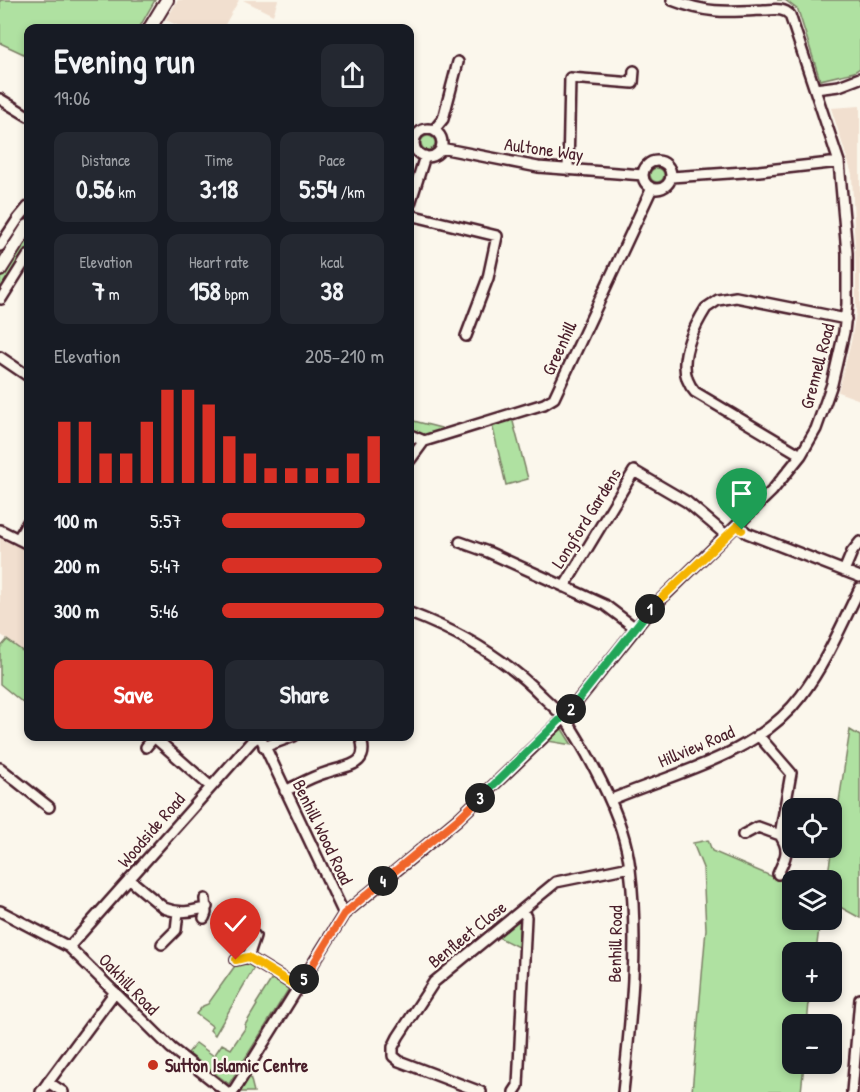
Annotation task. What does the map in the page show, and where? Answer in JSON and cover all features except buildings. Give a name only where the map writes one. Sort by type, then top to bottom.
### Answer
[{"type":"main road","points":[[156,24],[167,0]]},
{"type":"main road","points":[[0,270],[24,232]]},
{"type":"street","name":"Grennell Road","points":[[344,914],[458,819],[564,718],[634,627],[772,491],[801,455],[816,429],[832,384],[846,319],[847,253],[839,162],[790,15],[783,10],[723,13],[697,10],[672,0]]},
{"type":"street","points":[[434,130],[443,119],[458,62]]},
{"type":"street","points":[[568,170],[570,78],[633,83],[634,71]]},
{"type":"street","points":[[814,89],[839,86],[860,78]]},
{"type":"street","points":[[0,99],[24,114]]},
{"type":"street","points":[[414,136],[425,129],[434,130],[441,136],[441,148],[434,155],[425,156],[414,144]]},
{"type":"street","name":"Aultone Way","points":[[441,148],[517,163],[568,170],[643,175],[646,166],[658,161],[669,168],[671,177]]},
{"type":"street","points":[[414,191],[425,156]]},
{"type":"street","points":[[643,175],[645,182],[652,188],[664,187],[671,177],[759,171],[839,162]]},
{"type":"street","name":"Greenhill","points":[[424,441],[544,404],[554,398],[652,188]]},
{"type":"street","points":[[0,246],[24,212]]},
{"type":"street","points":[[414,216],[497,236],[488,278],[465,336]]},
{"type":"street","points":[[1,299],[24,262]]},
{"type":"street","points":[[801,455],[695,392],[686,378],[684,363],[686,354],[706,308],[725,298],[746,298],[846,319]]},
{"type":"street","points":[[0,357],[24,373]]},
{"type":"street","points":[[414,437],[424,441],[414,455]]},
{"type":"street","name":"Longford Gardens","points":[[564,587],[634,471],[687,502],[726,536]]},
{"type":"street","points":[[738,525],[747,532],[860,577]]},
{"type":"street","points":[[18,539],[24,529]]},
{"type":"street","points":[[0,530],[24,542]]},
{"type":"street","points":[[460,542],[488,552],[605,605],[634,627]]},
{"type":"street","points":[[844,571],[852,552],[860,542]]},
{"type":"street","name":"Hillview Road","points":[[610,800],[741,747],[782,716],[799,699],[813,679],[860,588]]},
{"type":"street","name":"Benhill Road","points":[[414,615],[490,652],[530,683],[564,718],[591,760],[610,800],[630,867],[634,918],[629,1034],[623,1092]]},
{"type":"street","points":[[758,735],[791,773],[780,835]]},
{"type":"street","points":[[146,747],[151,741]]},
{"type":"street","points":[[159,741],[211,787]]},
{"type":"street","name":"Woodside Road","points":[[69,947],[252,741]]},
{"type":"street","name":"Benhill Wood Road","points":[[233,1092],[344,914],[261,741]]},
{"type":"street","points":[[264,747],[280,741]]},
{"type":"street","points":[[285,790],[325,772],[355,765],[363,752],[362,741]]},
{"type":"street","points":[[0,768],[49,807]]},
{"type":"street","points":[[744,835],[758,827],[780,835],[786,844],[787,854],[778,873]]},
{"type":"street","name":"Benfleet Close","points":[[481,1092],[399,1061],[393,1056],[393,1047],[434,982],[556,882],[630,867]]},
{"type":"street","points":[[129,879],[164,908],[178,912],[193,911],[206,903],[204,918]]},
{"type":"street","name":"Benfleet Close","points":[[514,1092],[518,1086],[526,917],[522,910]]},
{"type":"street","points":[[162,944],[176,930],[178,912]]},
{"type":"street","name":"Oakhill Road","points":[[2,916],[69,947],[171,1048],[227,1092]]},
{"type":"street","points":[[248,957],[255,936]]},
{"type":"street","points":[[236,960],[248,957],[299,988]]},
{"type":"street","points":[[41,1092],[115,992]]},
{"type":"street","points":[[852,1092],[860,999]]},
{"type":"street","points":[[48,1082],[63,1092]]},
{"type":"shaded area","points":[[178,0],[239,0],[225,24],[174,24],[166,20]]},
{"type":"shaded area","points":[[243,0],[278,0],[273,15]]},
{"type":"shaded area","points":[[860,106],[860,400],[838,392],[856,312],[856,276],[852,174],[831,108]]},
{"type":"shaded area","points":[[0,532],[24,544],[24,652],[0,634]]},
{"type":"green space","points":[[0,0],[155,0],[141,24],[24,24],[24,54],[0,43]]},
{"type":"green space","points":[[785,0],[860,0],[860,68],[854,72],[820,80],[798,10]]},
{"type":"green space","points":[[428,136],[433,138],[435,143],[433,148],[428,150],[423,148],[421,143],[423,138]]},
{"type":"green space","points":[[657,168],[662,170],[664,175],[662,180],[657,182],[652,180],[650,175],[652,170]]},
{"type":"green space","points":[[24,240],[24,253],[0,292],[0,278]]},
{"type":"green space","points":[[511,414],[528,479],[506,485],[491,420]]},
{"type":"green space","points":[[414,421],[441,428],[445,432],[414,454]]},
{"type":"green space","points":[[7,640],[24,652],[24,704],[0,684],[0,648]]},
{"type":"green space","points":[[562,729],[572,745],[548,741]]},
{"type":"green space","points":[[850,730],[860,736],[860,918],[842,908],[842,870],[829,870],[830,858],[842,858],[842,798],[840,798]]},
{"type":"green space","points":[[708,840],[712,851],[782,881],[782,930],[819,930],[817,942],[782,942],[782,1002],[809,1002],[808,1014],[782,1014],[782,1074],[803,1074],[801,1092],[692,1092],[706,929],[703,868],[693,843]]},
{"type":"green space","points":[[520,920],[518,947],[498,937]]},
{"type":"green space","points":[[247,960],[255,966],[215,1035],[210,1030],[212,1026],[196,1014],[208,1004],[237,963]]},
{"type":"green space","points":[[273,977],[288,986],[288,990],[229,1084],[188,1053],[196,1043],[214,1056],[222,1044],[231,1049],[246,1027],[256,1004]]},
{"type":"green space","points":[[249,1072],[254,1092],[238,1092]]},
{"type":"place","name":"Sutton Islamic Centre","points":[[153,1065]]},
{"type":"route","points":[[236,960],[248,957],[299,988],[344,914],[458,819],[564,718],[634,627],[738,525],[742,530]]}]
